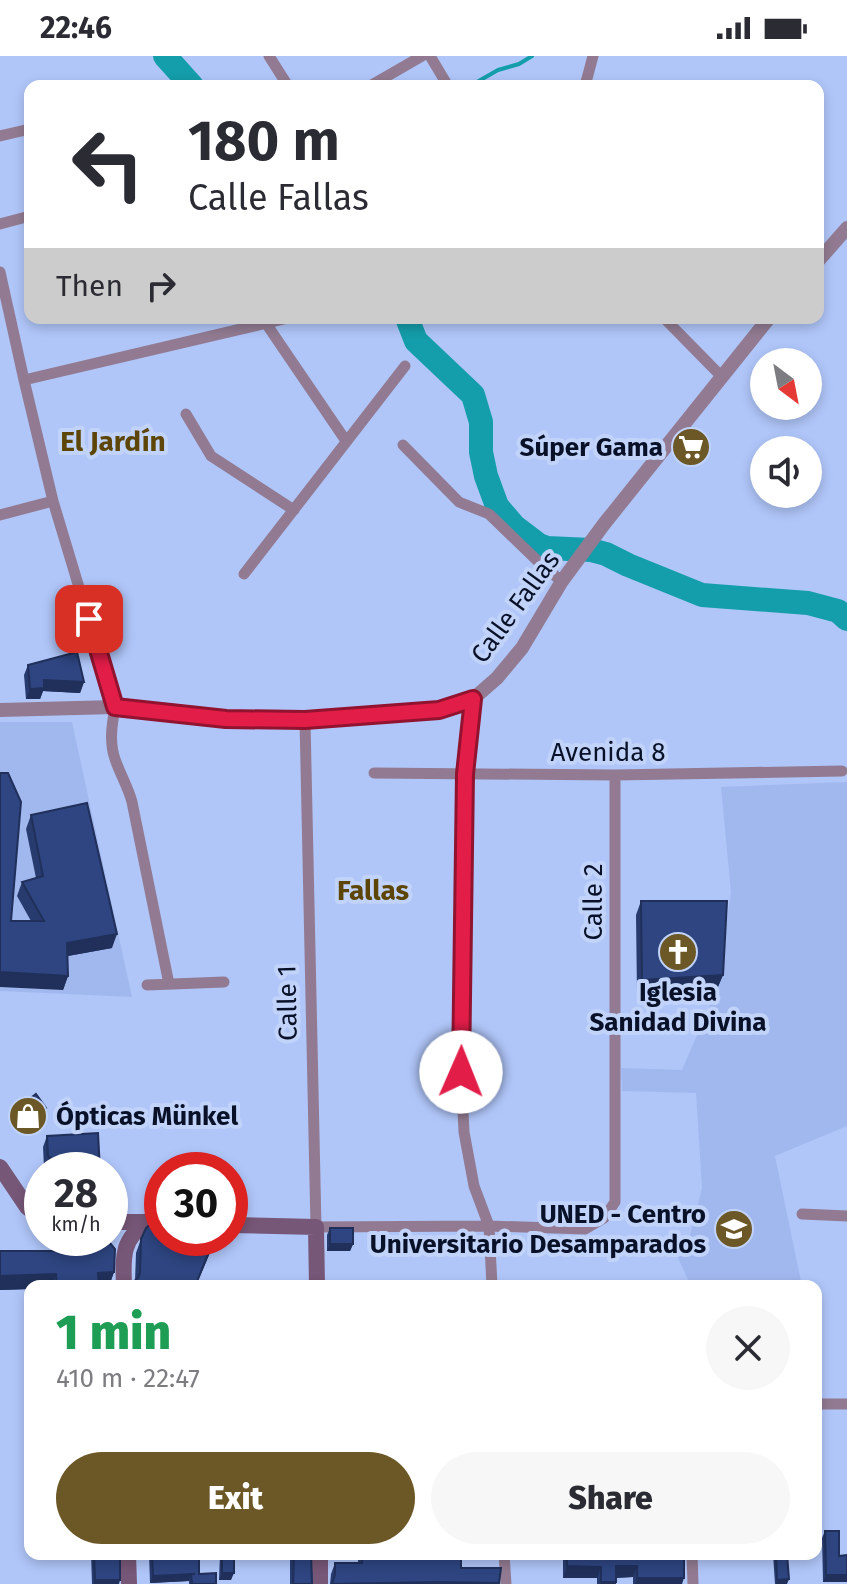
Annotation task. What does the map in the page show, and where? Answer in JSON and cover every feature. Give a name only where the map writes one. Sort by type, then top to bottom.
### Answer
[{"type":"main road","points":[[0,1167],[24,1203]]},
{"type":"main road","points":[[248,1225],[316,1227]]},
{"type":"main road","points":[[123,1280],[118,1256],[144,1226]]},
{"type":"main road","name":"Calle 1","points":[[316,1227],[317,1280]]},
{"type":"main road","points":[[128,1560],[129,1584]]},
{"type":"main road","points":[[320,1560],[320,1584]]},
{"type":"street","points":[[269,56],[284,80]]},
{"type":"street","points":[[380,80],[422,56]]},
{"type":"street","points":[[430,56],[444,80]]},
{"type":"street","points":[[587,80],[593,56]]},
{"type":"street","points":[[0,136],[24,130]]},
{"type":"street","points":[[0,224],[24,218]]},
{"type":"street","points":[[824,254],[847,228]]},
{"type":"street","points":[[0,272],[53,501],[115,707],[111,729],[115,759],[132,802],[169,984]]},
{"type":"street","points":[[24,380],[252,324]]},
{"type":"street","points":[[266,324],[346,441]]},
{"type":"street","points":[[670,324],[721,376]]},
{"type":"street","name":"Calle Fallas","points":[[0,710],[115,707],[226,719],[305,720],[439,710],[473,699],[497,678],[522,648],[562,581],[604,524],[764,324]]},
{"type":"street","points":[[244,574],[405,366]]},
{"type":"street","points":[[186,414],[211,456],[294,510]]},
{"type":"street","points":[[403,445],[459,502],[489,514],[562,581]]},
{"type":"street","points":[[0,515],[53,501]]},
{"type":"street","points":[[473,699],[465,774],[461,1072],[464,1132],[474,1186],[489,1226],[492,1280]]},
{"type":"street","name":"Calle 1","points":[[305,720],[316,1227]]},
{"type":"street","name":"Avenida 8","points":[[374,773],[615,775],[842,771]]},
{"type":"street","name":"Calle 2","points":[[489,1226],[585,1229],[604,1218],[615,1202],[615,775]]},
{"type":"street","points":[[147,985],[224,982]]},
{"type":"street","points":[[802,1214],[847,1216]]},
{"type":"street","points":[[316,1227],[489,1226]]},
{"type":"street","points":[[822,1404],[847,1404]]},
{"type":"street","points":[[504,1560],[506,1584]]},
{"type":"street","points":[[692,1560],[693,1584]]},
{"type":"shaded area","points":[[0,722],[72,722],[132,997],[0,991]]},
{"type":"shaded area","points":[[847,782],[847,1126],[775,1156],[801,1280],[688,1280],[671,1243],[690,1235],[702,1188],[696,1093],[622,1091],[621,1068],[682,1070],[717,989],[731,892],[721,787]]},
{"type":"building","points":[[77,652],[84,682],[44,680],[44,688],[30,689],[28,665]]},
{"type":"building","points":[[0,773],[8,773],[21,802],[11,921],[44,921],[22,882],[43,876],[31,815],[87,803],[117,934],[67,943],[68,976],[0,972]]},
{"type":"building","name":"Iglesia Sanidad Divina","points":[[641,901],[727,901],[723,975],[642,980]]},
{"type":"building","points":[[36,1094],[46,1108],[25,1123],[15,1110]]},
{"type":"building","points":[[98,1133],[99,1152],[48,1152],[47,1136]]},
{"type":"building","points":[[330,1228],[353,1228],[353,1244],[330,1244]]},
{"type":"building","points":[[144,1232],[144,1256],[208,1256],[198,1280],[136,1280],[140,1273]]},
{"type":"building","points":[[0,1251],[24,1251],[24,1256],[115,1256],[114,1272],[98,1273],[99,1280],[56,1280],[56,1274],[0,1276]]},
{"type":"building","points":[[825,1531],[839,1531],[839,1556],[847,1555],[847,1575],[826,1575]]},
{"type":"building","points":[[94,1560],[120,1560],[120,1580],[95,1580]]},
{"type":"building","points":[[152,1560],[199,1560],[199,1574],[216,1573],[216,1584],[192,1584],[191,1574],[153,1576]]},
{"type":"building","points":[[222,1560],[234,1560],[234,1573],[222,1573]]},
{"type":"building","points":[[294,1560],[311,1560],[312,1584],[293,1584]]},
{"type":"building","points":[[362,1560],[461,1560],[461,1568],[501,1568],[499,1583],[332,1584],[335,1563],[362,1563]]},
{"type":"building","points":[[567,1560],[684,1560],[684,1578],[637,1578],[637,1566],[616,1566],[616,1582],[601,1582],[601,1567],[567,1566]]},
{"type":"building","points":[[776,1560],[787,1560],[789,1579],[777,1580]]},
{"type":"waterway","points":[[165,56],[187,80]]},
{"type":"waterway","points":[[480,80],[532,56]]},
{"type":"waterway","points":[[409,324],[416,341],[473,395],[481,422],[481,452],[486,476],[497,506],[514,526],[539,545],[606,554],[702,595],[808,603],[838,611],[847,619]]},
{"type":"place","name":"Súper Gama","points":[[691,447]]},
{"type":"place","name":"Iglesia Sanidad Divina","points":[[678,952]]},
{"type":"place","name":"Ópticas Münkel","points":[[28,1116]]},
{"type":"place","name":"UNED - Centro Universitario Desamparados","points":[[734,1229]]},
{"type":"district","name":"El Jardín","points":[[113,441]]},
{"type":"district","name":"Fallas","points":[[373,890]]},
{"type":"route","points":[[89,619],[115,707],[226,719],[305,720],[439,710],[473,699],[465,774],[461,1072]]}]
